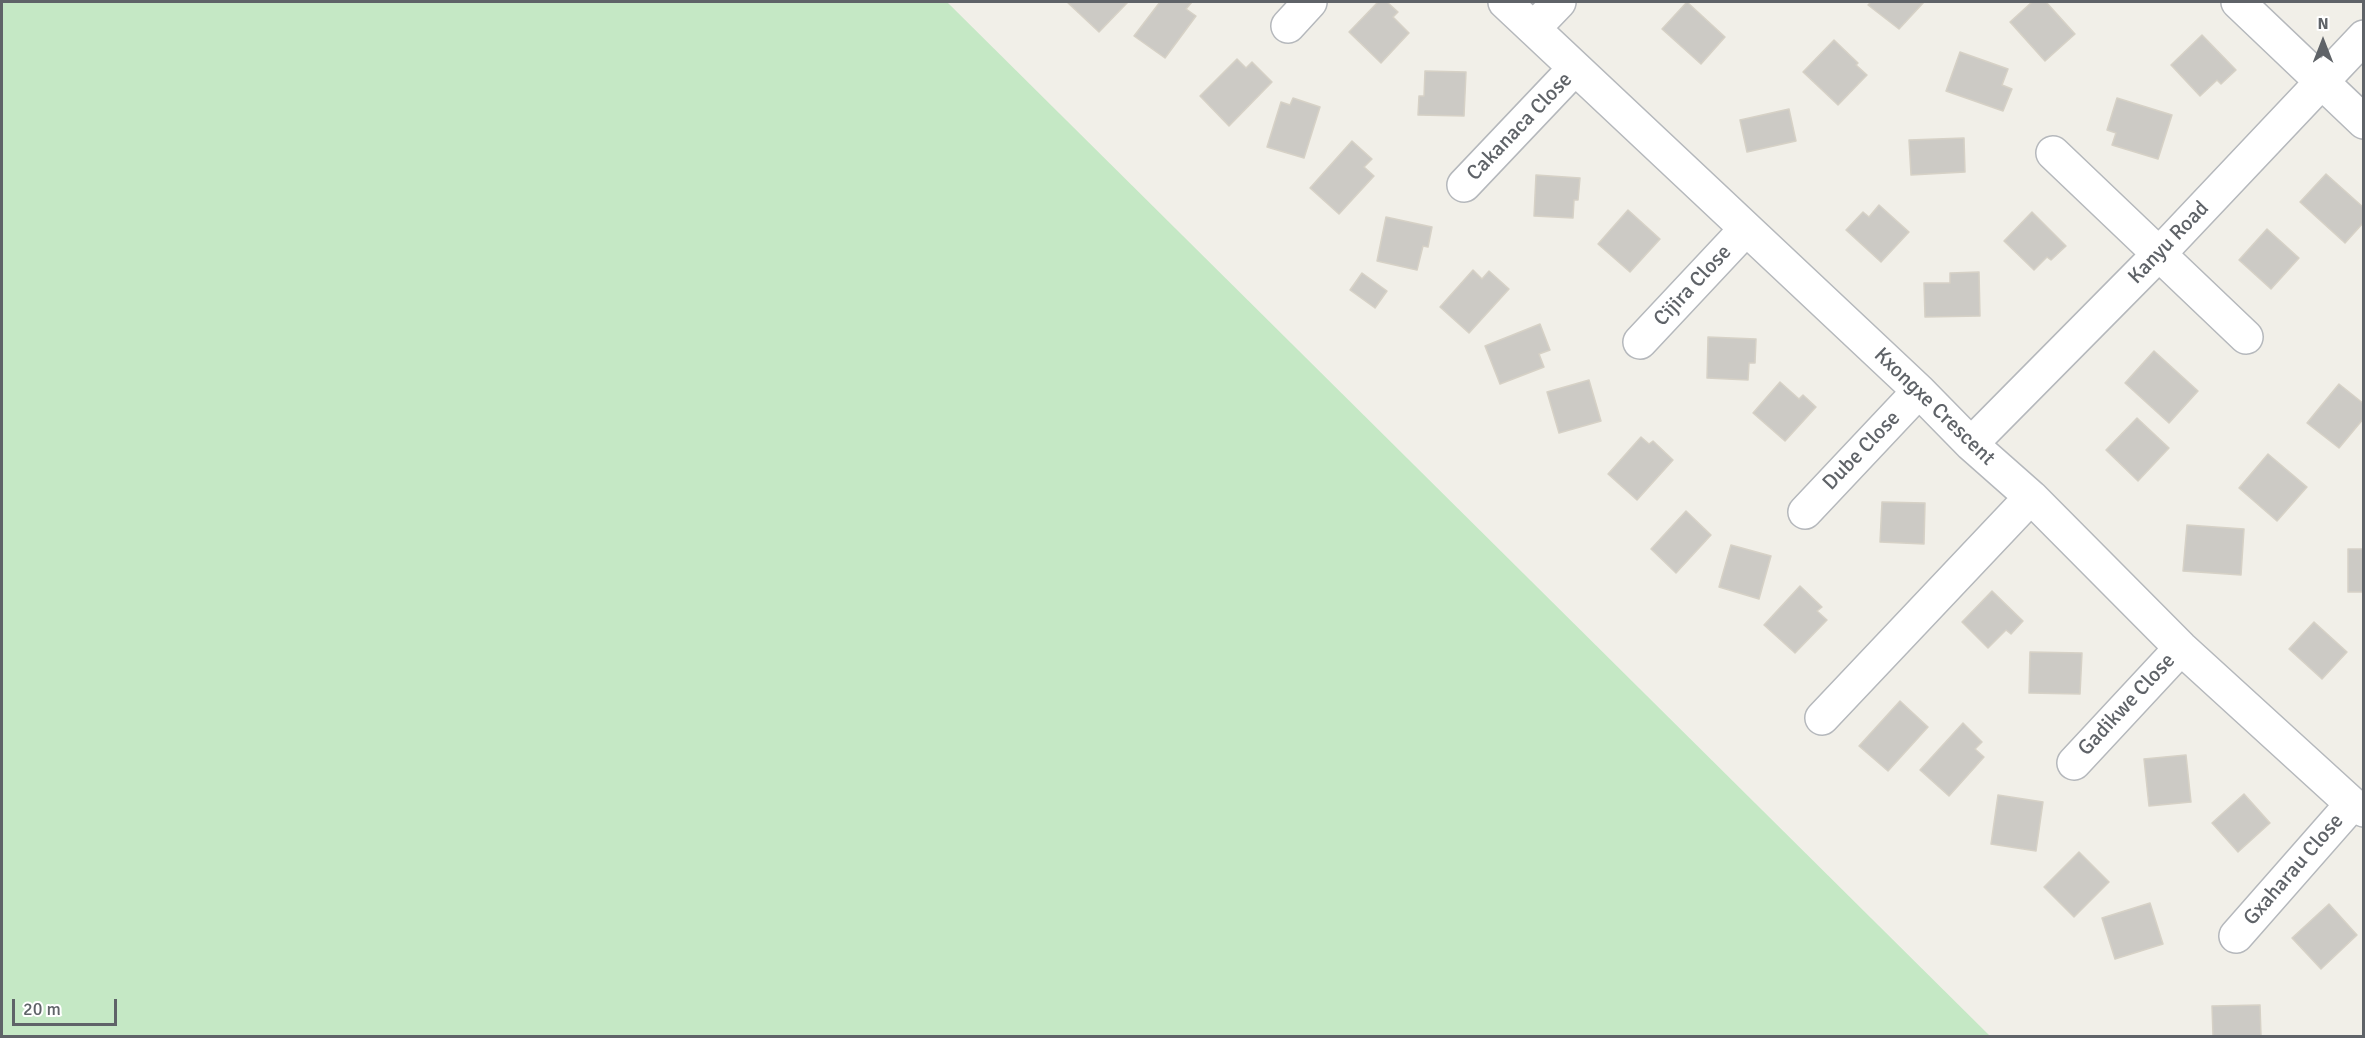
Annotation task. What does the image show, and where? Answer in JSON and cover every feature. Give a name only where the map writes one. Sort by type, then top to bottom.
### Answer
[{"type":"street","points":[[1288,26],[1310,2]]},
{"type":"street","name":"Kxongxe Crescent","points":[[1505,2],[1745,230],[1919,391],[1971,444],[2031,497],[2181,648],[2358,807]]},
{"type":"street","points":[[1534,28],[1559,2]]},
{"type":"street","points":[[2238,2],[2364,122]]},
{"type":"street","name":"Kanyu Road","points":[[1971,444],[2158,255],[2364,37]]},
{"type":"street","name":"Cakanaca Close","points":[[1464,185],[1575,68]]},
{"type":"street","points":[[2053,153],[2246,337]]},
{"type":"street","name":"Cijira Close","points":[[1640,342],[1745,230]]},
{"type":"street","name":"Dube Close","points":[[1805,512],[1919,391]]},
{"type":"street","points":[[1822,718],[2031,497]]},
{"type":"street","name":"Gadikwe Close","points":[[2074,763],[2181,648]]},
{"type":"street","name":"Gxaharau Close","points":[[2236,936],[2358,807]]},
{"type":"green space","points":[[2,2],[947,2],[1990,1036],[2,1036]]},
{"type":"building","points":[[1067,2],[1128,2],[1099,32]]},
{"type":"building","points":[[1160,2],[1192,2],[1186,9],[1196,16],[1165,58],[1134,36]]},
{"type":"building","points":[[1378,2],[1387,2],[1398,12],[1393,17],[1409,33],[1381,63],[1349,32]]},
{"type":"building","points":[[1687,2],[1725,37],[1701,64],[1662,29]]},
{"type":"building","points":[[1871,2],[1924,2],[1899,29],[1868,5]]},
{"type":"building","points":[[2032,2],[2046,2],[2075,34],[2045,61],[2010,22]]},
{"type":"building","points":[[2202,35],[2236,70],[2221,84],[2217,80],[2200,96],[2171,65]]},
{"type":"building","points":[[1834,40],[1867,75],[1838,105],[1803,72]]},
{"type":"building","points":[[1960,52],[2008,69],[2002,85],[2012,89],[2003,111],[1946,91]]},
{"type":"building","points":[[1237,59],[1246,68],[1252,62],[1272,82],[1229,126],[1200,96]]},
{"type":"building","points":[[1425,71],[1466,72],[1464,116],[1418,115],[1419,96],[1424,96]]},
{"type":"building","points":[[1293,98],[1320,107],[1304,158],[1267,147],[1281,102],[1290,105]]},
{"type":"building","points":[[2117,98],[2172,115],[2158,159],[2112,145],[2116,133],[2107,130]]},
{"type":"building","points":[[1789,109],[1796,141],[1747,152],[1740,120]]},
{"type":"building","points":[[1964,138],[1965,172],[1911,175],[1909,140]]},
{"type":"building","points":[[1352,141],[1372,159],[1364,167],[1374,176],[1339,214],[1310,188]]},
{"type":"building","points":[[2326,174],[2364,208],[2364,222],[2345,243],[2300,202]]},
{"type":"building","points":[[1536,175],[1580,178],[1578,200],[1574,200],[1573,218],[1534,216]]},
{"type":"building","points":[[1879,205],[1909,232],[1881,262],[1846,230],[1863,212],[1869,217]]},
{"type":"building","points":[[1628,210],[1660,239],[1630,272],[1598,244]]},
{"type":"building","points":[[2032,212],[2066,246],[2051,260],[2047,257],[2034,270],[2004,241]]},
{"type":"building","points":[[1386,217],[1432,227],[1428,247],[1423,246],[1417,270],[1377,261]]},
{"type":"building","points":[[2267,229],[2299,258],[2271,289],[2239,260]]},
{"type":"building","points":[[1473,270],[1482,279],[1489,271],[1509,289],[1469,333],[1440,307]]},
{"type":"building","points":[[1979,272],[1980,316],[1925,317],[1924,283],[1950,283],[1950,273]]},
{"type":"building","points":[[1362,273],[1387,291],[1375,308],[1350,290]]},
{"type":"building","points":[[1540,324],[1550,350],[1539,354],[1544,367],[1500,384],[1485,346]]},
{"type":"building","points":[[1708,337],[1756,339],[1755,363],[1749,363],[1748,380],[1707,378]]},
{"type":"building","points":[[2154,351],[2198,391],[2169,423],[2125,383]]},
{"type":"building","points":[[1589,380],[1601,421],[1559,433],[1547,392]]},
{"type":"building","points":[[1780,382],[1799,399],[1803,395],[1816,407],[1785,441],[1753,413]]},
{"type":"building","points":[[2339,384],[2364,404],[2364,418],[2339,448],[2307,423]]},
{"type":"building","points":[[2137,418],[2169,448],[2138,481],[2106,450]]},
{"type":"building","points":[[1641,437],[1649,444],[1653,441],[1673,460],[1637,500],[1608,474]]},
{"type":"building","points":[[2268,454],[2307,487],[2277,521],[2239,488]]},
{"type":"building","points":[[1882,502],[1925,503],[1924,544],[1880,542]]},
{"type":"building","points":[[1686,511],[1711,535],[1676,573],[1651,549]]},
{"type":"building","points":[[2187,525],[2244,529],[2241,575],[2183,571]]},
{"type":"building","points":[[1731,545],[1771,556],[1759,599],[1719,587]]},
{"type":"building","points":[[2348,549],[2364,549],[2364,592],[2348,592]]},
{"type":"building","points":[[1800,586],[1822,607],[1817,611],[1827,620],[1795,653],[1764,625]]},
{"type":"building","points":[[1992,591],[2023,621],[2011,634],[2006,630],[1988,648],[1962,622]]},
{"type":"building","points":[[2314,622],[2347,652],[2322,679],[2289,649]]},
{"type":"building","points":[[2030,652],[2082,653],[2080,694],[2029,693]]},
{"type":"building","points":[[1900,701],[1928,727],[1888,771],[1859,746]]},
{"type":"building","points":[[1963,723],[1982,742],[1975,749],[1984,757],[1949,796],[1920,770]]},
{"type":"building","points":[[2186,755],[2191,802],[2149,806],[2144,759]]},
{"type":"building","points":[[2244,794],[2270,823],[2238,852],[2212,823]]},
{"type":"building","points":[[1998,795],[2043,802],[2036,851],[1991,844]]},
{"type":"building","points":[[2079,852],[2109,882],[2074,917],[2044,887]]},
{"type":"building","points":[[2150,903],[2163,944],[2115,959],[2102,918]]},
{"type":"building","points":[[2329,904],[2357,935],[2321,969],[2292,938]]},
{"type":"building","points":[[2260,1005],[2261,1036],[2213,1036],[2212,1006]]}]
